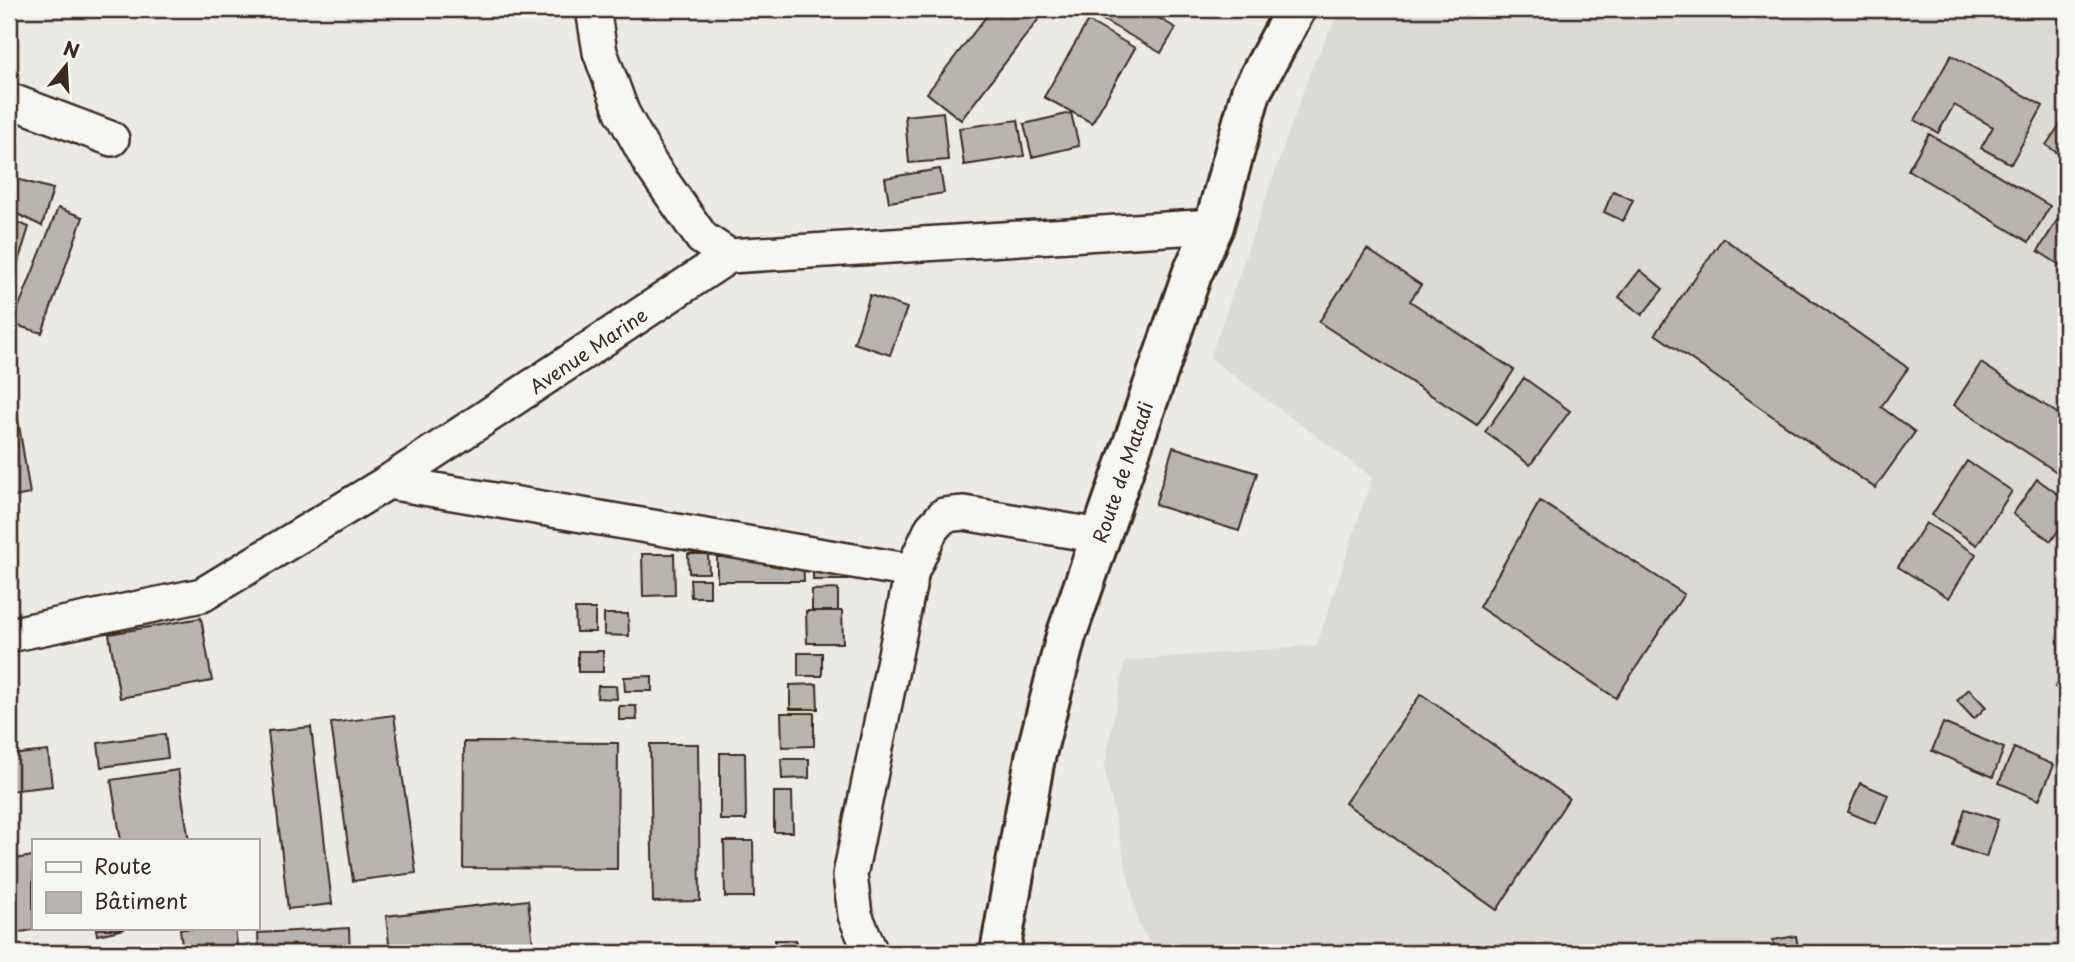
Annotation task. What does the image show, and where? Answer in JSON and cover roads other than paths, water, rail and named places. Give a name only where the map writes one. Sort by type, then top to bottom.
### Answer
[{"type":"main road","name":"Route de Matadi","points":[[1001,953],[1035,758],[1066,636],[1192,274],[1214,226],[1251,92],[1296,9]]},
{"type":"street","points":[[593,9],[600,52],[622,112],[651,165],[702,238],[729,256]]},
{"type":"street","points":[[9,100],[112,139]]},
{"type":"street","name":"Avenue Marine","points":[[9,635],[202,595],[388,482],[729,256],[1214,226]]},
{"type":"street","points":[[388,482],[912,571]]},
{"type":"street","points":[[871,953],[855,915],[850,875],[912,571],[932,528],[944,515],[964,513],[1100,536]]}]
